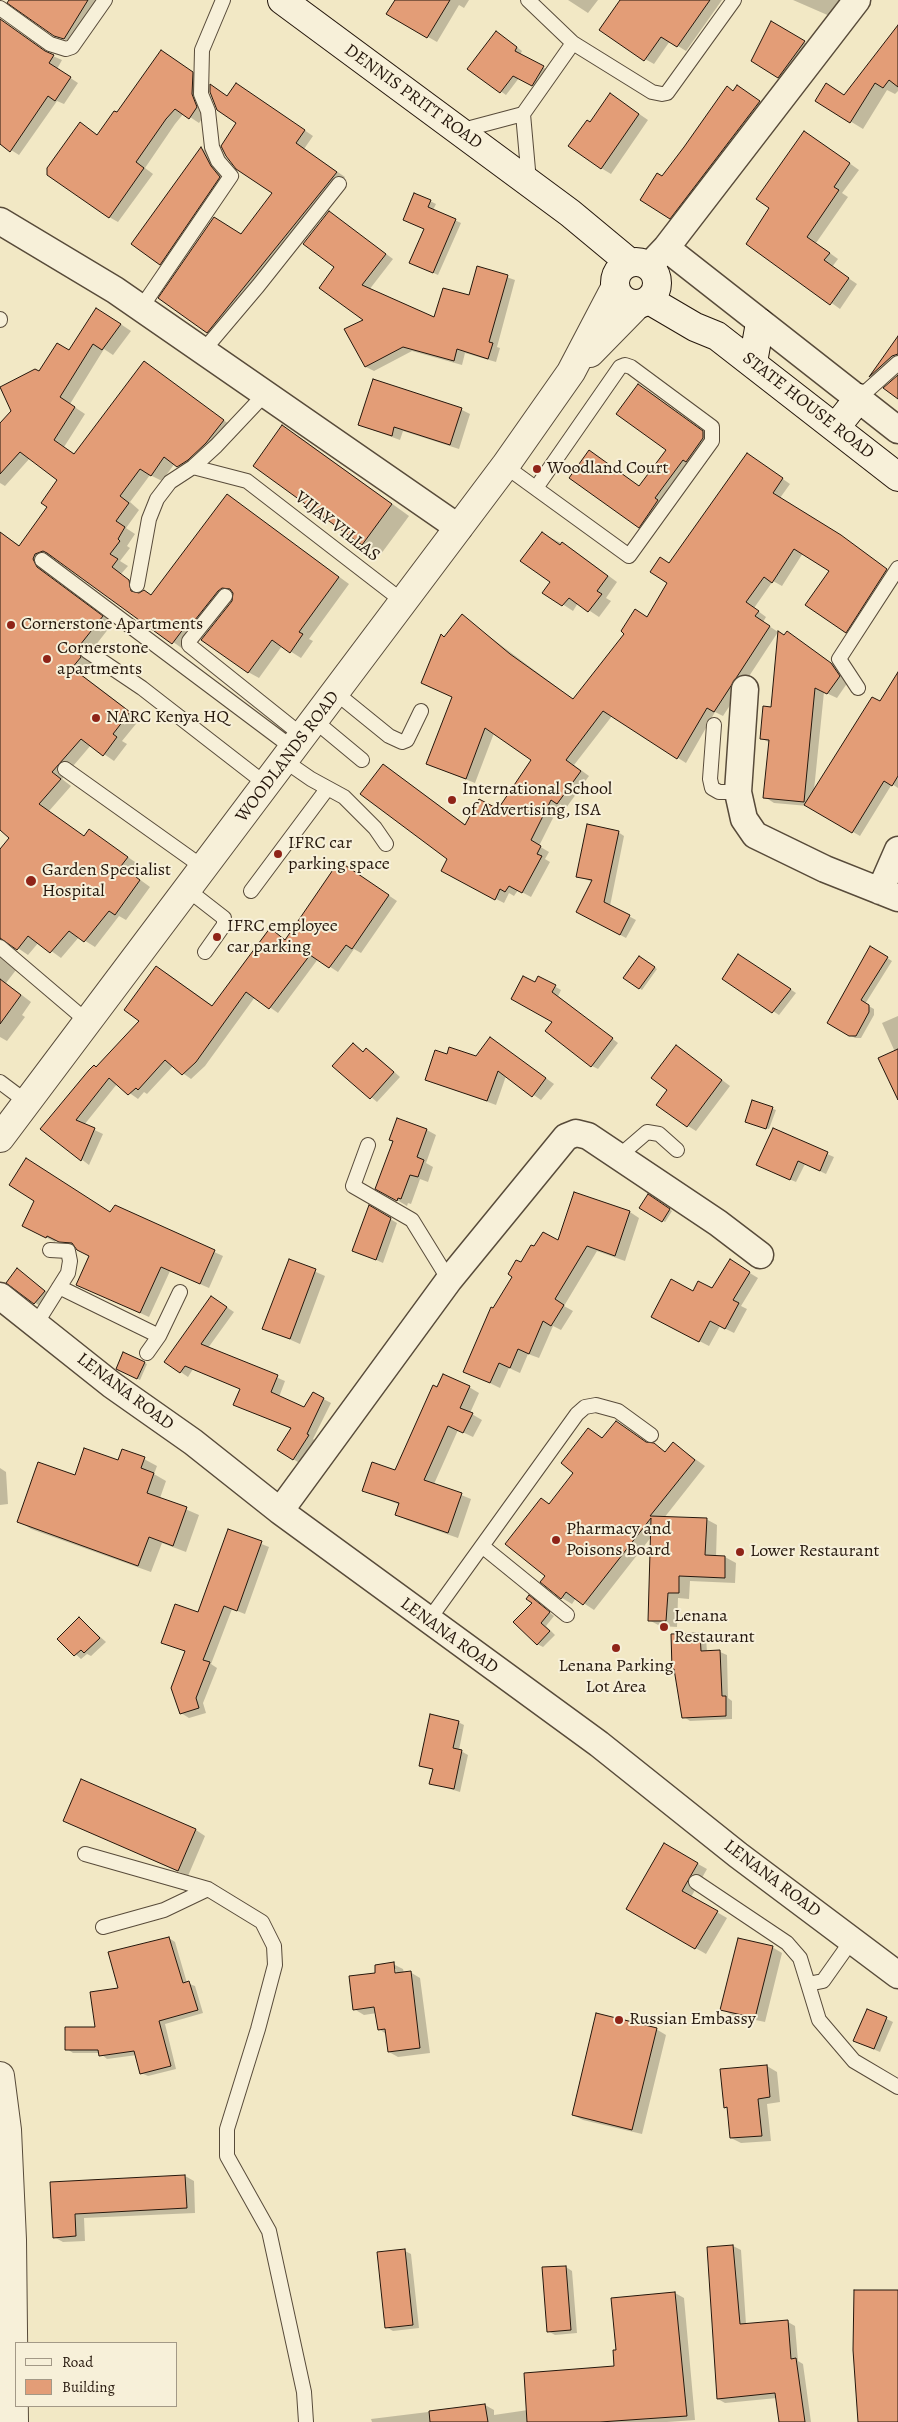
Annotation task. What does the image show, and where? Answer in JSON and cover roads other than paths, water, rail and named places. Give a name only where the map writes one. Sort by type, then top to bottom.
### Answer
[{"type":"street","name":"DENNIS PRITT ROAD","points":[[282,0],[580,221],[640,279]]},
{"type":"street","points":[[857,0],[640,279],[760,323],[898,430]]},
{"type":"street","points":[[0,221],[115,290],[459,528]]},
{"type":"street","name":"STATE HOUSE ROAD","points":[[640,279],[702,316],[718,336],[898,477]]},
{"type":"street","name":"WOODLANDS ROAD","points":[[0,1138],[405,602],[640,279]]},
{"type":"street","points":[[753,362],[760,323]]},
{"type":"street","points":[[836,427],[859,398]]},
{"type":"street","points":[[745,689],[738,792],[744,819],[755,835],[825,869],[889,894],[898,850]]},
{"type":"street","points":[[280,1511],[449,1280],[566,1137],[576,1133],[588,1136],[718,1224],[760,1255]]},
{"type":"street","name":"LENANA ROAD","points":[[0,1296],[280,1511],[428,1621],[600,1744],[738,1854],[898,1975]]},
{"type":"street","points":[[0,2076],[6,2130],[6,2284],[14,2422]]},
{"type":"lane","points":[[0,8],[50,44],[66,49],[72,47],[105,0]]},
{"type":"lane","points":[[141,308],[231,176],[218,161],[212,147],[208,111],[201,94],[202,50],[223,0]]},
{"type":"lane","points":[[528,0],[574,43],[652,92],[662,94],[667,92],[734,0]]},
{"type":"lane","points":[[458,131],[523,114],[574,43]]},
{"type":"lane","points":[[523,114],[536,190]]},
{"type":"lane","points":[[203,351],[258,286],[339,184]]},
{"type":"lane","points":[[859,398],[898,363]]},
{"type":"lane","points":[[505,466],[628,556],[712,441],[712,427],[631,366],[624,365],[620,367],[536,488]]},
{"type":"lane","points":[[137,585],[149,519],[156,499],[170,482],[193,467],[265,394]]},
{"type":"lane","name":"VIJAY VILLAS","points":[[193,467],[247,481],[405,602]]},
{"type":"lane","points":[[42,560],[300,742],[362,760]]},
{"type":"lane","points":[[858,688],[839,658],[898,568]]},
{"type":"lane","points":[[225,596],[189,641],[189,645],[300,742],[327,789],[344,797],[376,828],[386,844]]},
{"type":"lane","points":[[87,651],[142,688],[266,785]]},
{"type":"lane","points":[[336,693],[389,736],[402,742],[407,740],[421,711]]},
{"type":"lane","points":[[714,725],[710,779],[712,788],[719,792],[738,792]]},
{"type":"lane","points":[[65,769],[204,868]]},
{"type":"lane","points":[[251,891],[327,789]]},
{"type":"lane","points":[[188,890],[224,918],[224,925],[204,952]]},
{"type":"lane","points":[[0,947],[88,1022]]},
{"type":"lane","points":[[0,1082],[28,1103]]},
{"type":"lane","points":[[618,1157],[647,1132],[659,1134],[677,1150]]},
{"type":"lane","points":[[368,1145],[353,1186],[412,1220],[449,1280]]},
{"type":"lane","points":[[36,1324],[68,1273],[70,1261],[68,1251],[50,1250]]},
{"type":"lane","points":[[59,1288],[159,1336]]},
{"type":"lane","points":[[147,1353],[159,1336],[180,1292]]},
{"type":"lane","points":[[428,1621],[577,1414],[585,1407],[596,1405],[618,1411],[651,1435]]},
{"type":"lane","points":[[482,1546],[567,1615]]},
{"type":"lane","points":[[85,1854],[208,1889],[262,1922],[274,1946],[275,1965],[261,2020],[227,2129],[227,2156],[269,2231],[304,2392],[306,2422]]},
{"type":"lane","points":[[696,1882],[788,1943],[800,1958],[819,2020],[854,2061],[898,2087]]},
{"type":"lane","points":[[103,1927],[164,1910],[208,1889]]},
{"type":"lane","points":[[808,1984],[823,1981],[852,1940]]},
{"type":"place","name":"Woodland Court","points":[[537,469]]},
{"type":"place","name":"Cornerstone Apartments","points":[[11,625]]},
{"type":"place","name":"Cornerstone apartments","points":[[47,659]]},
{"type":"place","name":"NARC Kenya HQ","points":[[96,718]]},
{"type":"place","name":"International School of Advertising, ISA","points":[[452,800]]},
{"type":"place","name":"IFRC car parking space","points":[[278,854]]},
{"type":"place","name":"Garden Specialist Hospital","points":[[31,881]]},
{"type":"place","name":"IFRC employee car parking","points":[[217,937]]},
{"type":"place","name":"Pharmacy and Poisons Board","points":[[556,1540]]},
{"type":"place","name":"Lower Restaurant","points":[[740,1552]]},
{"type":"place","name":"Lenana Restaurant","points":[[664,1627]]},
{"type":"place","name":"Lenana Parking Lot Area","points":[[616,1648]]},
{"type":"place","name":"Russian Embassy","points":[[619,2020]]}]
